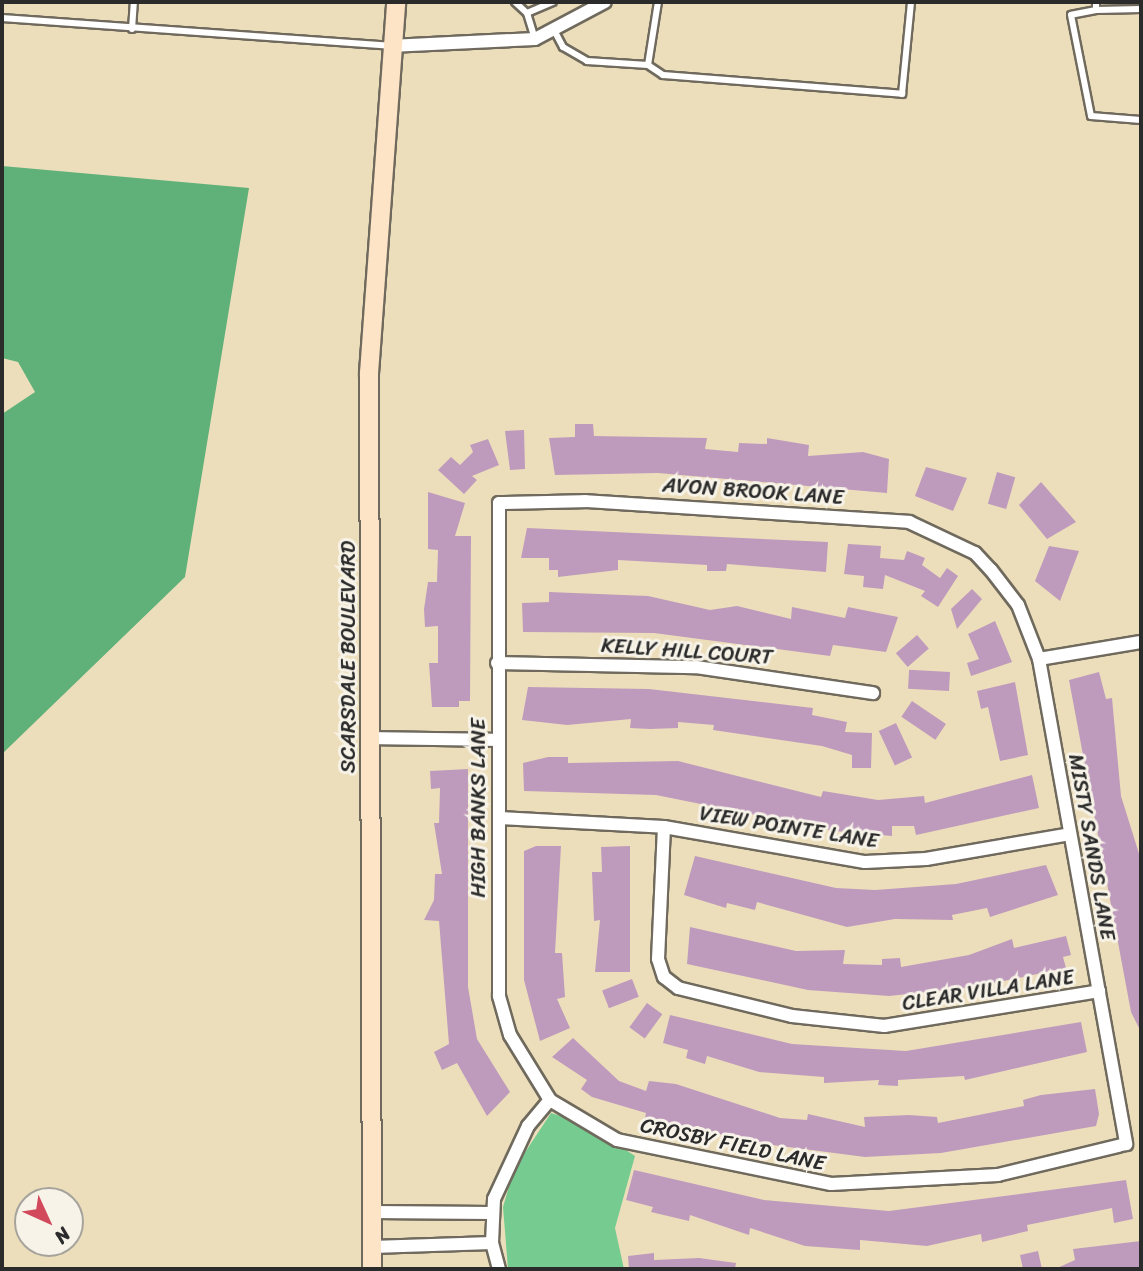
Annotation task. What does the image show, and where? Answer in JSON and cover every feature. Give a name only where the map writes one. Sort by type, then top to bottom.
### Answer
[{"type":"main road","name":"SCARSDALE BOULEVARD","points":[[388,2],[390,46]]},
{"type":"main road","name":"SCARSDALE BOULEVARD","points":[[372,1269],[369,373],[390,46],[396,2]]},
{"type":"street","points":[[390,46],[536,39],[555,32],[604,2]]},
{"type":"street","name":"AVON BROOK LANE","points":[[499,503],[683,505],[909,522],[975,552],[990,570]]},
{"type":"street","name":"HIGH BANKS LANE","points":[[499,503],[499,996],[510,1035],[550,1100]]},
{"type":"street","name":"MISTY SANDS LANE","points":[[990,570],[1018,605],[1039,659],[1126,1144]]},
{"type":"street","points":[[1039,659],[1141,642]]},
{"type":"street","name":"KELLY HILL COURT","points":[[497,663],[696,667],[873,693]]},
{"type":"street","points":[[371,738],[497,740]]},
{"type":"street","name":"VIEW POINTE LANE","points":[[500,818],[664,827],[865,862],[926,859],[1070,834]]},
{"type":"street","name":"CLEAR VILLA LANE","points":[[664,827],[658,959],[664,977],[678,988],[792,1016],[884,1026],[1099,991]]},
{"type":"street","points":[[499,1269],[492,1243],[491,1213],[502,1172],[550,1100]]},
{"type":"street","name":"CROSBY FIELD LANE","points":[[550,1100],[617,1140],[831,1184],[998,1175],[1126,1144]]},
{"type":"street","points":[[373,1212],[491,1213]]},
{"type":"street","points":[[372,1247],[492,1243]]},
{"type":"lane","points":[[132,29],[134,2]]},
{"type":"lane","points":[[515,2],[527,13],[536,39]]},
{"type":"lane","points":[[527,13],[553,2]]},
{"type":"lane","points":[[648,65],[658,2]]},
{"type":"lane","points":[[555,32],[563,47],[587,61],[648,65],[663,75],[902,94],[911,2]]},
{"type":"lane","points":[[1141,9],[1096,6],[1070,15],[1091,117],[1141,120]]},
{"type":"lane","points":[[2,18],[390,46]]},
{"type":"green space","points":[[2,166],[249,188],[185,577],[2,754],[2,414],[35,392],[18,362],[2,358]]},
{"type":"green space","points":[[551,1113],[586,1124],[635,1156],[615,1228],[624,1269],[508,1269],[503,1207],[514,1169]]},
{"type":"building","points":[[575,424],[593,424],[594,436],[707,438],[705,449],[738,452],[739,443],[767,444],[767,438],[809,445],[808,456],[863,452],[889,459],[887,493],[658,473],[555,475],[549,438],[575,437]]},
{"type":"building","points":[[524,430],[525,469],[510,470],[505,431]]},
{"type":"building","points":[[488,439],[499,465],[472,476],[477,480],[464,494],[438,470],[451,457],[460,465],[473,452],[470,445]]},
{"type":"building","points":[[926,467],[967,478],[953,511],[915,496]]},
{"type":"building","points":[[997,472],[1015,477],[1006,509],[988,504]]},
{"type":"building","points":[[1041,482],[1076,522],[1047,539],[1019,505]]},
{"type":"building","points":[[428,492],[465,503],[455,536],[471,536],[470,701],[459,701],[459,707],[432,707],[429,663],[438,663],[438,626],[425,627],[424,609],[428,582],[437,582],[438,550],[428,549]]},
{"type":"building","points":[[527,528],[828,542],[826,572],[727,564],[726,571],[707,571],[707,565],[618,560],[618,570],[558,577],[558,570],[549,570],[549,558],[521,558]]},
{"type":"building","points":[[848,544],[881,546],[880,558],[904,560],[907,551],[925,558],[922,565],[940,578],[947,568],[958,576],[938,607],[921,596],[925,591],[885,575],[883,589],[863,587],[864,576],[844,574]]},
{"type":"building","points":[[1049,546],[1079,551],[1060,601],[1035,581]]},
{"type":"building","points":[[972,589],[982,599],[957,629],[951,609]]},
{"type":"building","points":[[549,592],[648,596],[710,610],[737,606],[791,619],[792,607],[845,618],[848,607],[898,617],[886,652],[833,645],[830,656],[654,633],[523,632],[522,603],[549,602]]},
{"type":"building","points":[[995,621],[1012,662],[971,676],[967,663],[979,659],[968,634]]},
{"type":"building","points":[[917,635],[929,649],[908,667],[896,653]]},
{"type":"building","points":[[909,670],[950,672],[949,691],[908,689]]},
{"type":"building","points":[[1099,672],[1106,699],[1112,698],[1121,796],[1141,860],[1141,1032],[1131,1012],[1069,680]]},
{"type":"building","points":[[1015,682],[1028,755],[1000,761],[988,707],[981,709],[977,691]]},
{"type":"building","points":[[528,687],[649,689],[813,708],[812,715],[847,722],[845,732],[872,733],[871,768],[852,768],[852,755],[822,746],[713,730],[714,725],[678,722],[678,728],[650,729],[630,728],[631,719],[567,725],[522,720]]},
{"type":"building","points":[[912,701],[946,724],[935,740],[901,717]]},
{"type":"building","points":[[896,723],[912,757],[895,765],[879,731]]},
{"type":"building","points":[[548,757],[568,757],[568,763],[678,761],[821,797],[823,791],[878,800],[924,796],[925,803],[1032,775],[1039,808],[916,835],[914,826],[892,826],[892,836],[834,831],[656,795],[524,791],[523,763]]},
{"type":"building","points":[[468,769],[468,987],[477,1039],[510,1092],[487,1116],[457,1063],[442,1070],[434,1052],[449,1044],[439,921],[424,920],[434,900],[435,874],[442,874],[434,823],[439,823],[440,788],[431,789],[430,771]]},
{"type":"building","points":[[536,846],[561,846],[555,953],[562,953],[565,997],[557,999],[570,1028],[540,1041],[524,980],[524,851]]},
{"type":"building","points":[[630,846],[630,972],[595,972],[600,920],[594,921],[592,872],[602,872],[601,847]]},
{"type":"building","points":[[695,856],[836,888],[875,890],[956,884],[1046,865],[1058,895],[990,917],[987,908],[952,915],[953,920],[895,919],[847,927],[757,902],[755,910],[727,903],[726,908],[684,895]]},
{"type":"building","points":[[690,927],[796,951],[845,950],[843,964],[882,965],[882,959],[900,958],[901,967],[969,955],[1012,939],[1014,948],[1066,936],[1071,955],[1063,957],[1066,968],[975,987],[889,996],[808,990],[687,964]]},
{"type":"building","points":[[632,979],[639,997],[609,1008],[602,990]]},
{"type":"building","points":[[647,1003],[662,1014],[645,1038],[629,1027]]},
{"type":"building","points":[[670,1015],[792,1044],[906,1051],[1081,1022],[1087,1052],[965,1080],[964,1076],[898,1080],[898,1086],[878,1085],[879,1080],[824,1083],[824,1077],[759,1072],[707,1056],[705,1064],[686,1058],[688,1050],[663,1043]]},
{"type":"building","points":[[573,1038],[619,1081],[646,1091],[649,1081],[676,1084],[780,1118],[807,1120],[808,1114],[865,1127],[864,1117],[909,1115],[937,1117],[938,1123],[1024,1106],[1023,1100],[1041,1095],[1095,1089],[1099,1114],[1096,1126],[941,1153],[865,1157],[765,1144],[645,1118],[646,1113],[592,1097],[581,1089],[587,1080],[552,1057]]},
{"type":"building","points":[[634,1170],[764,1200],[889,1211],[1126,1180],[1133,1219],[1114,1223],[1112,1208],[1027,1225],[1028,1231],[982,1242],[981,1234],[927,1246],[860,1240],[860,1250],[805,1246],[750,1228],[749,1235],[690,1215],[689,1221],[651,1212],[653,1207],[626,1200]]},
{"type":"building","points":[[1141,1241],[1141,1269],[1055,1269],[1075,1260],[1073,1249]]},
{"type":"building","points":[[1038,1251],[1042,1269],[1023,1269],[1020,1255]]},
{"type":"building","points":[[654,1253],[654,1260],[699,1258],[736,1263],[735,1269],[629,1269],[628,1256]]}]
